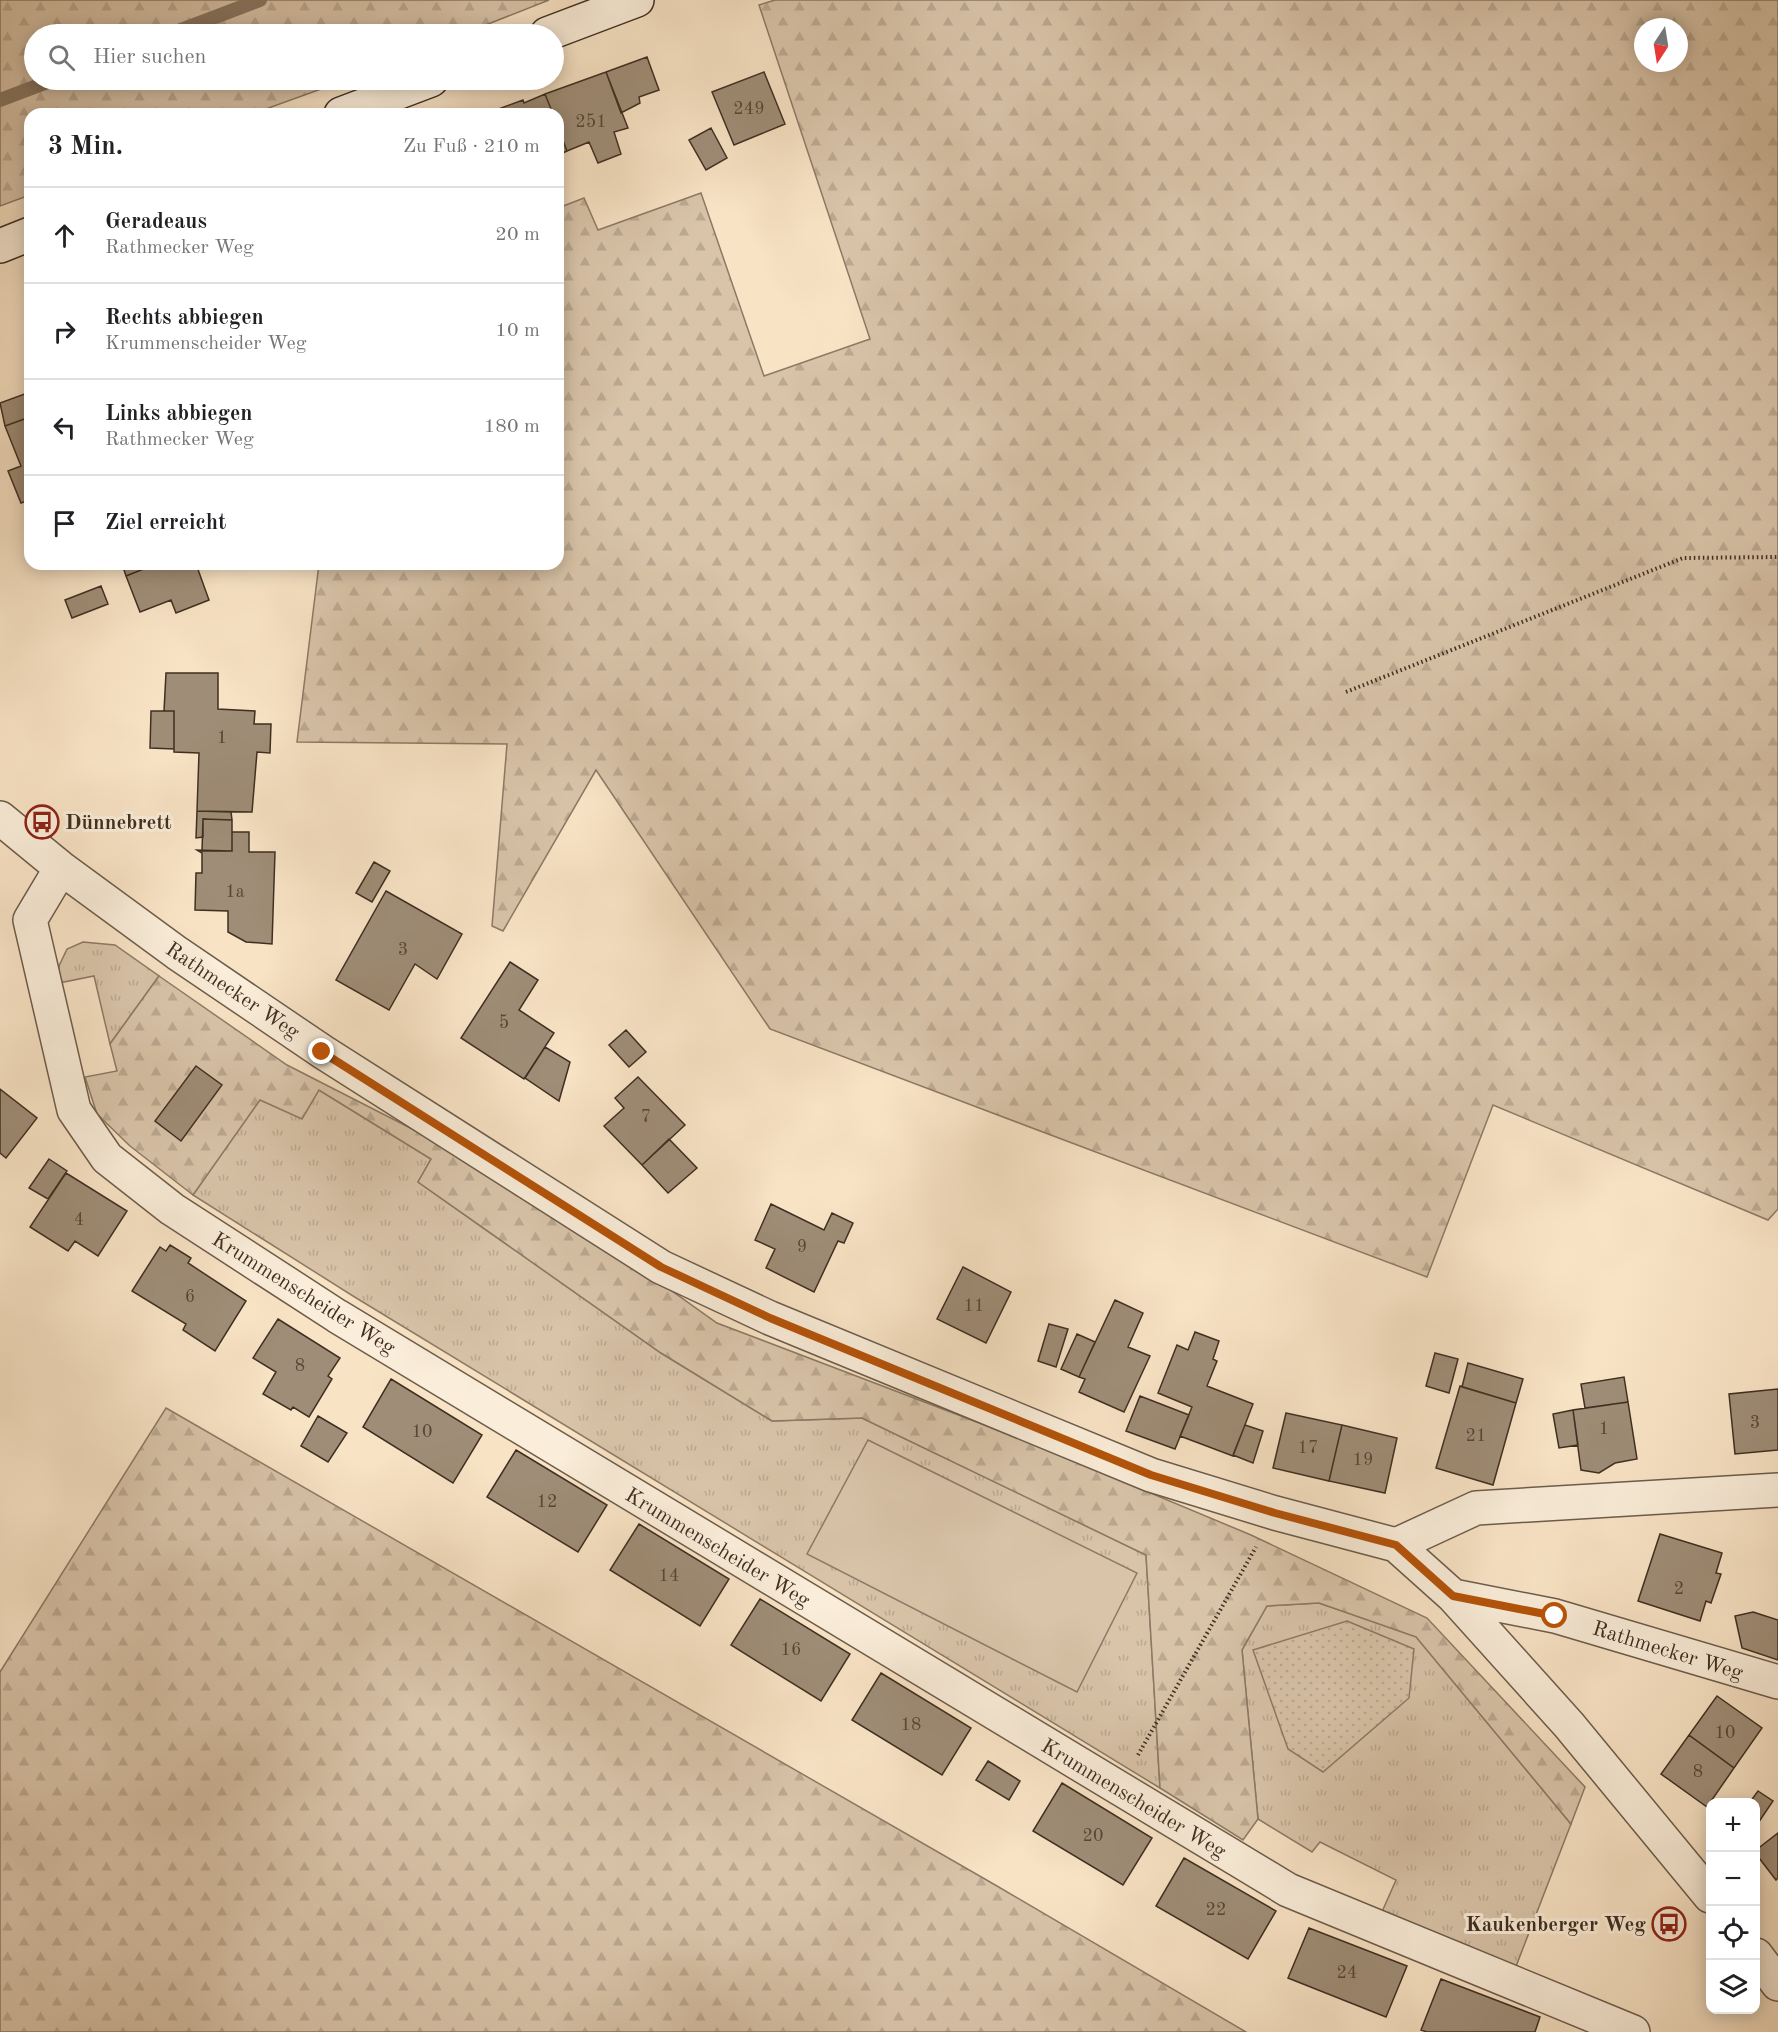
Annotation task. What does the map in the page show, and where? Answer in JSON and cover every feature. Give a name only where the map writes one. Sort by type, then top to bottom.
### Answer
[{"type":"street","points":[[564,28],[636,0]]},
{"type":"street","points":[[357,108],[405,90]]},
{"type":"street","points":[[0,246],[24,236]]},
{"type":"street","name":"Rathmecker Weg","points":[[0,818],[61,868],[177,953],[322,1052],[661,1267],[770,1318],[1151,1475],[1275,1513],[1396,1545]]},
{"type":"street","name":"Krummenscheider Weg","points":[[61,868],[30,920],[74,1110],[107,1158],[172,1209],[338,1317],[1288,1890],[1633,2032]]},
{"type":"street","points":[[1706,1891],[1569,1725],[1453,1596],[1396,1545],[1476,1508],[1778,1490]]},
{"type":"street","name":"Rathmecker Weg","points":[[1453,1596],[1555,1616],[1778,1682]]},
{"type":"street","points":[[1759,1960],[1778,1984]]},
{"type":"path","points":[[1346,692],[1683,558],[1778,557]]},
{"type":"path","points":[[1119,1789],[1275,1513]]},
{"type":"green space","points":[[0,0],[549,0],[488,24],[24,24],[24,90],[318,90],[269,108],[24,108],[24,197],[0,206]]},
{"type":"green space","points":[[775,0],[1778,0],[1778,1209],[1768,1220],[1493,1105],[1427,1277],[770,1029],[596,770],[503,931],[492,926],[507,744],[297,742],[318,570],[564,570],[564,206],[584,198],[598,230],[701,193],[764,376],[870,339],[759,5]]},
{"type":"green space","points":[[83,942],[115,945],[159,976],[110,1044],[94,976],[59,983],[59,966],[67,949]]},
{"type":"green space","points":[[159,976],[287,1065],[526,1187],[717,1323],[1019,1438],[1251,1535],[1427,1618],[1585,1787],[1571,1824],[1416,1637],[1319,1603],[1267,1606],[1242,1650],[1258,1819],[1243,1840],[1160,1788],[1146,1555],[862,1418],[772,1421],[661,1353],[418,1182],[431,1159],[319,1090],[302,1119],[260,1100],[193,1195],[130,1146],[97,1114],[85,1077],[117,1071],[110,1044]]},
{"type":"green space","points":[[319,1090],[431,1159],[418,1182],[661,1353],[772,1421],[862,1418],[1146,1555],[1160,1788],[353,1296],[193,1195],[260,1099]]},
{"type":"green space","points":[[166,1408],[997,1886],[1246,2032],[0,2032],[0,1672]]},
{"type":"green space","points":[[868,1440],[1137,1573],[1077,1692],[807,1554]]},
{"type":"green space","points":[[1319,1603],[1416,1636],[1571,1824],[1515,1969],[1381,1914],[1396,1880],[1320,1842],[1312,1852],[1258,1819],[1242,1650],[1267,1606]]},
{"type":"green space","points":[[1347,1621],[1414,1649],[1409,1698],[1323,1772],[1288,1749],[1253,1650]]},
{"type":"building","points":[[647,57],[659,90],[639,97],[640,103],[621,113],[606,72]]},
{"type":"building","points":[[606,72],[628,128],[614,132],[621,154],[598,163],[589,142],[567,151],[564,143],[564,108],[551,108],[545,94],[564,90],[564,87]]},
{"type":"building","points":[[764,72],[785,124],[734,145],[712,92]]},
{"type":"building","points":[[545,94],[551,108],[501,108],[523,100],[524,103]]},
{"type":"building","points":[[711,128],[727,158],[706,170],[689,140]]},
{"type":"building","points":[[24,394],[24,419],[5,426],[0,403]]},
{"type":"building","points":[[24,419],[24,502],[21,503],[8,471],[21,466],[5,426]]},
{"type":"building","points":[[124,570],[141,570],[126,576]]},
{"type":"building","points":[[141,570],[198,570],[209,600],[176,613],[171,600],[140,612],[126,576]]},
{"type":"building","points":[[101,586],[108,604],[72,618],[65,600]]},
{"type":"building","points":[[166,673],[218,673],[218,709],[255,711],[254,724],[271,724],[270,753],[257,752],[252,812],[197,811],[199,753],[174,752],[174,711],[164,711]]},
{"type":"building","points":[[151,711],[174,711],[174,749],[150,748]]},
{"type":"building","points":[[197,811],[231,812],[232,820],[203,819],[203,837],[196,838]]},
{"type":"building","points":[[203,819],[232,820],[232,851],[202,851]]},
{"type":"building","points":[[232,832],[249,832],[249,852],[275,852],[272,944],[246,942],[228,932],[228,911],[195,910],[196,873],[202,873],[202,853],[197,850],[232,851]]},
{"type":"building","points":[[374,862],[390,871],[372,902],[356,893]]},
{"type":"building","points":[[386,891],[462,934],[437,979],[415,964],[389,1010],[336,980]]},
{"type":"building","points":[[510,962],[538,980],[519,1010],[554,1033],[524,1079],[461,1038]]},
{"type":"building","points":[[626,1030],[646,1052],[629,1067],[609,1045]]},
{"type":"building","points":[[545,1047],[570,1062],[559,1101],[525,1078]]},
{"type":"building","points":[[196,1066],[222,1085],[181,1141],[155,1121]]},
{"type":"building","points":[[638,1077],[685,1125],[642,1165],[604,1126],[624,1108],[615,1098]]},
{"type":"building","points":[[0,1089],[37,1118],[6,1158],[0,1153]]},
{"type":"building","points":[[669,1139],[697,1168],[668,1193],[642,1165]]},
{"type":"building","points":[[49,1159],[67,1171],[48,1199],[29,1188]]},
{"type":"building","points":[[66,1173],[127,1211],[98,1256],[75,1241],[68,1251],[30,1227]]},
{"type":"building","points":[[771,1204],[824,1230],[832,1213],[853,1223],[844,1243],[838,1241],[814,1292],[766,1268],[775,1249],[755,1240]]},
{"type":"building","points":[[170,1245],[191,1258],[188,1263],[246,1301],[215,1351],[183,1330],[186,1324],[132,1291],[160,1247],[166,1251]]},
{"type":"building","points":[[963,1267],[1011,1292],[986,1343],[937,1319]]},
{"type":"building","points":[[1115,1300],[1143,1313],[1128,1347],[1150,1356],[1124,1412],[1079,1392],[1085,1379],[1079,1377]]},
{"type":"building","points":[[278,1319],[340,1358],[328,1376],[332,1379],[309,1417],[263,1394],[276,1372],[253,1358]]},
{"type":"building","points":[[1049,1324],[1068,1329],[1056,1367],[1038,1361]]},
{"type":"building","points":[[1195,1332],[1219,1341],[1213,1359],[1217,1361],[1207,1386],[1253,1404],[1233,1456],[1180,1436],[1192,1407],[1158,1393],[1177,1345],[1188,1350]]},
{"type":"building","points":[[1077,1334],[1095,1342],[1079,1377],[1061,1369]]},
{"type":"building","points":[[1435,1353],[1458,1359],[1449,1393],[1426,1386]]},
{"type":"building","points":[[1468,1363],[1523,1379],[1516,1403],[1462,1387]]},
{"type":"building","points":[[1624,1377],[1628,1402],[1585,1408],[1581,1384]]},
{"type":"building","points":[[391,1379],[482,1435],[453,1483],[363,1427]]},
{"type":"building","points":[[1460,1386],[1516,1403],[1493,1485],[1436,1468]]},
{"type":"building","points":[[1778,1389],[1778,1450],[1735,1454],[1729,1394]]},
{"type":"building","points":[[1140,1396],[1189,1415],[1175,1449],[1126,1431]]},
{"type":"building","points":[[1628,1402],[1637,1459],[1615,1463],[1599,1473],[1581,1470],[1573,1410]]},
{"type":"building","points":[[1573,1410],[1578,1445],[1559,1448],[1553,1414]]},
{"type":"building","points":[[1286,1413],[1342,1425],[1329,1481],[1273,1468]]},
{"type":"building","points":[[318,1416],[347,1433],[328,1462],[301,1446]]},
{"type":"building","points":[[1245,1425],[1263,1431],[1253,1463],[1233,1455]]},
{"type":"building","points":[[1342,1425],[1397,1438],[1385,1493],[1329,1481]]},
{"type":"building","points":[[516,1450],[607,1505],[578,1552],[487,1497]]},
{"type":"building","points":[[639,1524],[729,1579],[700,1626],[610,1570]]},
{"type":"building","points":[[1660,1534],[1722,1553],[1716,1573],[1721,1574],[1711,1603],[1706,1601],[1700,1621],[1638,1601]]},
{"type":"building","points":[[760,1599],[850,1654],[821,1701],[731,1645]]},
{"type":"building","points":[[1753,1612],[1778,1620],[1778,1660],[1742,1648],[1735,1616]]},
{"type":"building","points":[[881,1673],[971,1728],[942,1775],[852,1720]]},
{"type":"building","points":[[1717,1696],[1762,1728],[1734,1768],[1689,1735]]},
{"type":"building","points":[[1689,1735],[1734,1768],[1713,1798],[1706,1798],[1706,1806],[1661,1774]]},
{"type":"building","points":[[988,1761],[1020,1781],[1009,1800],[976,1780]]},
{"type":"building","points":[[1062,1783],[1152,1838],[1123,1885],[1033,1831]]},
{"type":"building","points":[[1758,1791],[1773,1801],[1760,1820],[1760,1798],[1753,1798]]},
{"type":"building","points":[[1778,1833],[1778,1878],[1776,1880],[1760,1859],[1760,1847]]},
{"type":"building","points":[[1184,1858],[1276,1911],[1248,1959],[1156,1906]]},
{"type":"building","points":[[1309,1928],[1407,1966],[1386,2017],[1288,1978]]},
{"type":"building","points":[[1441,1979],[1540,2017],[1535,2032],[1427,2032],[1421,2030]]},
{"type":"waterway","points":[[196,24],[260,0]]},
{"type":"waterway","points":[[0,100],[26,90]]},
{"type":"place","name":"Dünnebrett","points":[[42,822]]},
{"type":"place","name":"Kaukenberger Weg","points":[[1669,1924]]},
{"type":"route","points":[[322,1052],[661,1267],[770,1318],[1151,1475],[1275,1513],[1396,1545],[1453,1596],[1555,1616]]}]
